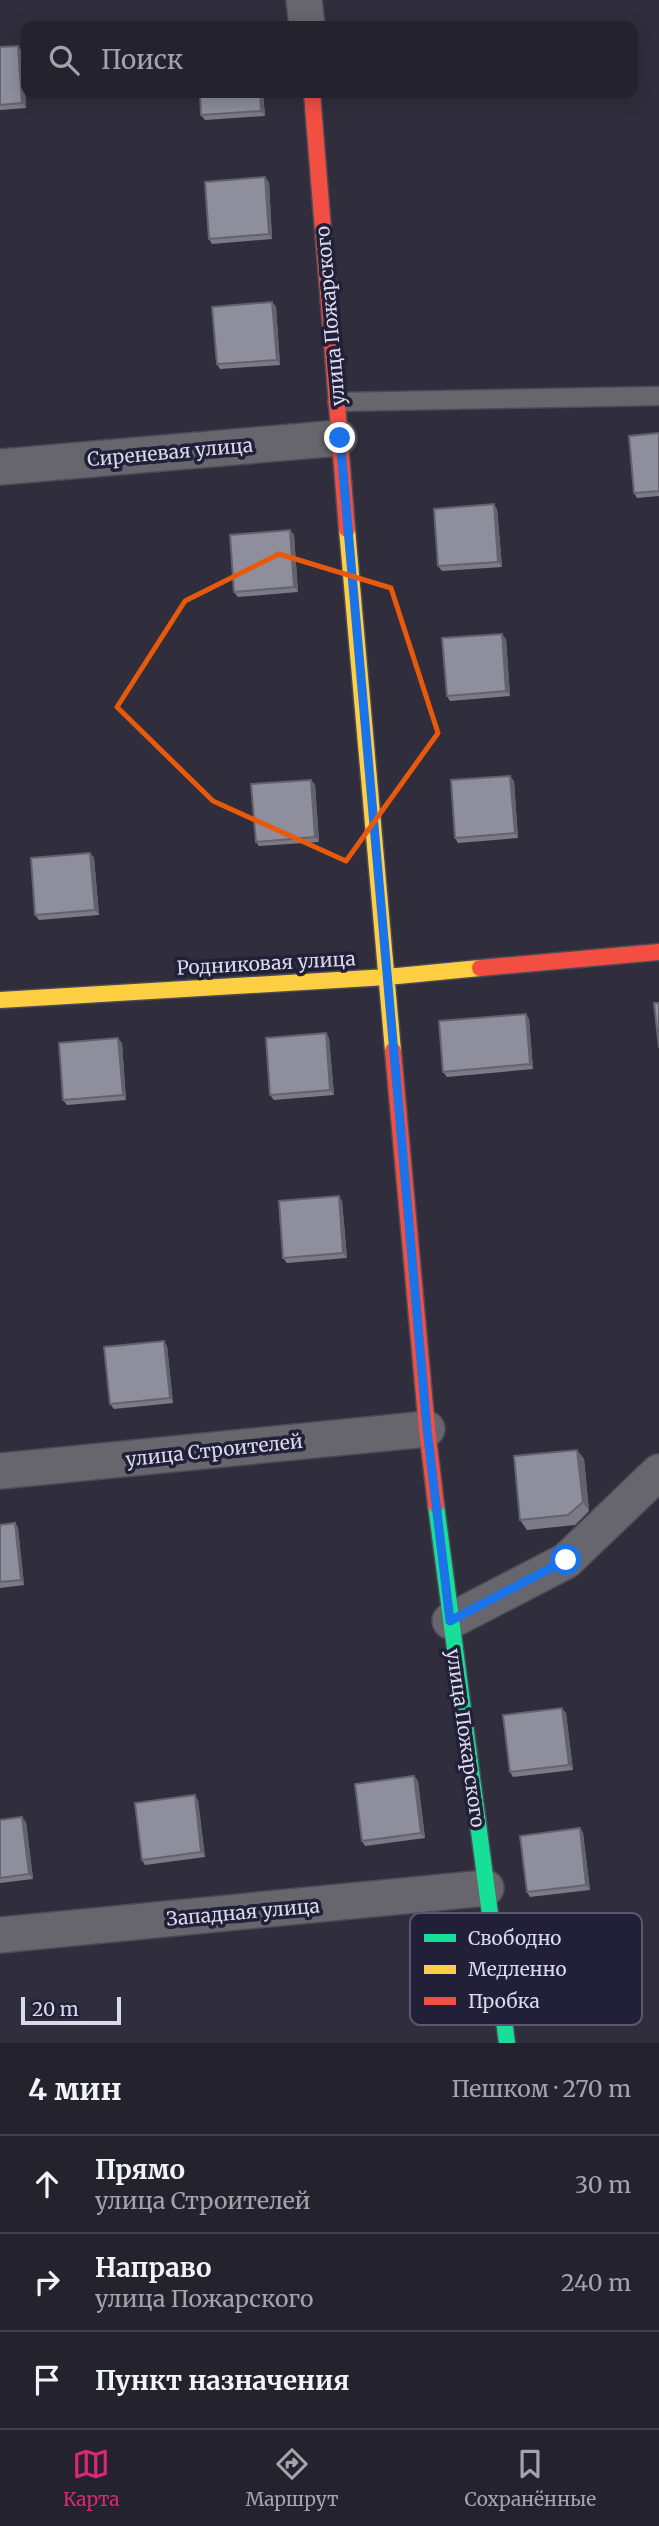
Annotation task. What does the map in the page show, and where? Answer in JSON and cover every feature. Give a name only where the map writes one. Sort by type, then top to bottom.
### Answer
[{"type":"street","points":[[304,0],[306,21]]},
{"type":"street","name":"улица Пожарского","points":[[312,98],[427,1429],[489,1913]]},
{"type":"street","name":"Сиреневая улица","points":[[0,467],[340,438]]},
{"type":"street","name":"Родниковая улица","points":[[0,1000],[387,977],[659,952]]},
{"type":"street","name":"улица Строителей","points":[[0,1471],[427,1429]]},
{"type":"street","points":[[450,1621],[566,1560],[659,1472]]},
{"type":"street","name":"Западная улица","points":[[0,1935],[486,1888]]},
{"type":"street","name":"улица Пожарского","points":[[505,2025],[507,2043]]},
{"type":"lane","points":[[337,402],[659,396]]},
{"type":"highlighted area","points":[[279,554],[391,588],[438,733],[346,861],[213,801],[117,707],[185,601]]},
{"type":"building","points":[[18,46],[22,103],[0,105],[0,47]]},
{"type":"building","points":[[200,98],[260,98],[261,111],[201,115]]},
{"type":"building","points":[[265,177],[269,234],[209,239],[205,182]]},
{"type":"building","points":[[272,302],[277,360],[217,364],[212,307]]},
{"type":"building","points":[[659,433],[659,491],[634,493],[629,436]]},
{"type":"building","points":[[494,504],[498,562],[438,566],[434,509]]},
{"type":"building","points":[[290,530],[294,587],[234,592],[230,535]]},
{"type":"building","points":[[502,634],[506,691],[447,696],[442,638]]},
{"type":"building","points":[[510,776],[515,833],[455,838],[451,780]]},
{"type":"building","points":[[311,780],[315,837],[256,842],[251,784]]},
{"type":"building","points":[[90,853],[95,910],[35,915],[31,858]]},
{"type":"building","points":[[654,1003],[659,1003],[659,1048]]},
{"type":"building","points":[[526,1014],[530,1064],[443,1072],[439,1021]]},
{"type":"building","points":[[326,1033],[330,1090],[270,1095],[266,1038]]},
{"type":"building","points":[[118,1038],[123,1095],[63,1100],[59,1043]]},
{"type":"building","points":[[339,1196],[343,1253],[283,1258],[279,1201]]},
{"type":"building","points":[[164,1341],[170,1398],[110,1404],[104,1347]]},
{"type":"building","points":[[577,1450],[583,1502],[568,1515],[520,1520],[514,1456]]},
{"type":"building","points":[[15,1523],[21,1580],[0,1582],[0,1525]]},
{"type":"building","points":[[562,1708],[569,1765],[510,1772],[503,1715]]},
{"type":"building","points":[[414,1776],[421,1833],[362,1841],[355,1784]]},
{"type":"building","points":[[195,1795],[201,1852],[142,1860],[135,1803]]},
{"type":"building","points":[[22,1817],[29,1874],[0,1878],[0,1820]]},
{"type":"building","points":[[580,1828],[586,1885],[527,1892],[520,1836]]},
{"type":"traffic: fast","points":[[436,1505],[490,1913]]},
{"type":"traffic: fast","points":[[505,2025],[507,2043]]},
{"type":"traffic: slow","points":[[347,529],[393,1051]]},
{"type":"traffic: slow","points":[[0,1000],[387,977],[480,968]]},
{"type":"traffic: jam","points":[[312,98],[347,529]]},
{"type":"traffic: jam","points":[[480,968],[659,952]]},
{"type":"traffic: jam","points":[[393,1051],[436,1505]]},
{"type":"route","points":[[340,438],[427,1429],[450,1621],[566,1560]]}]
